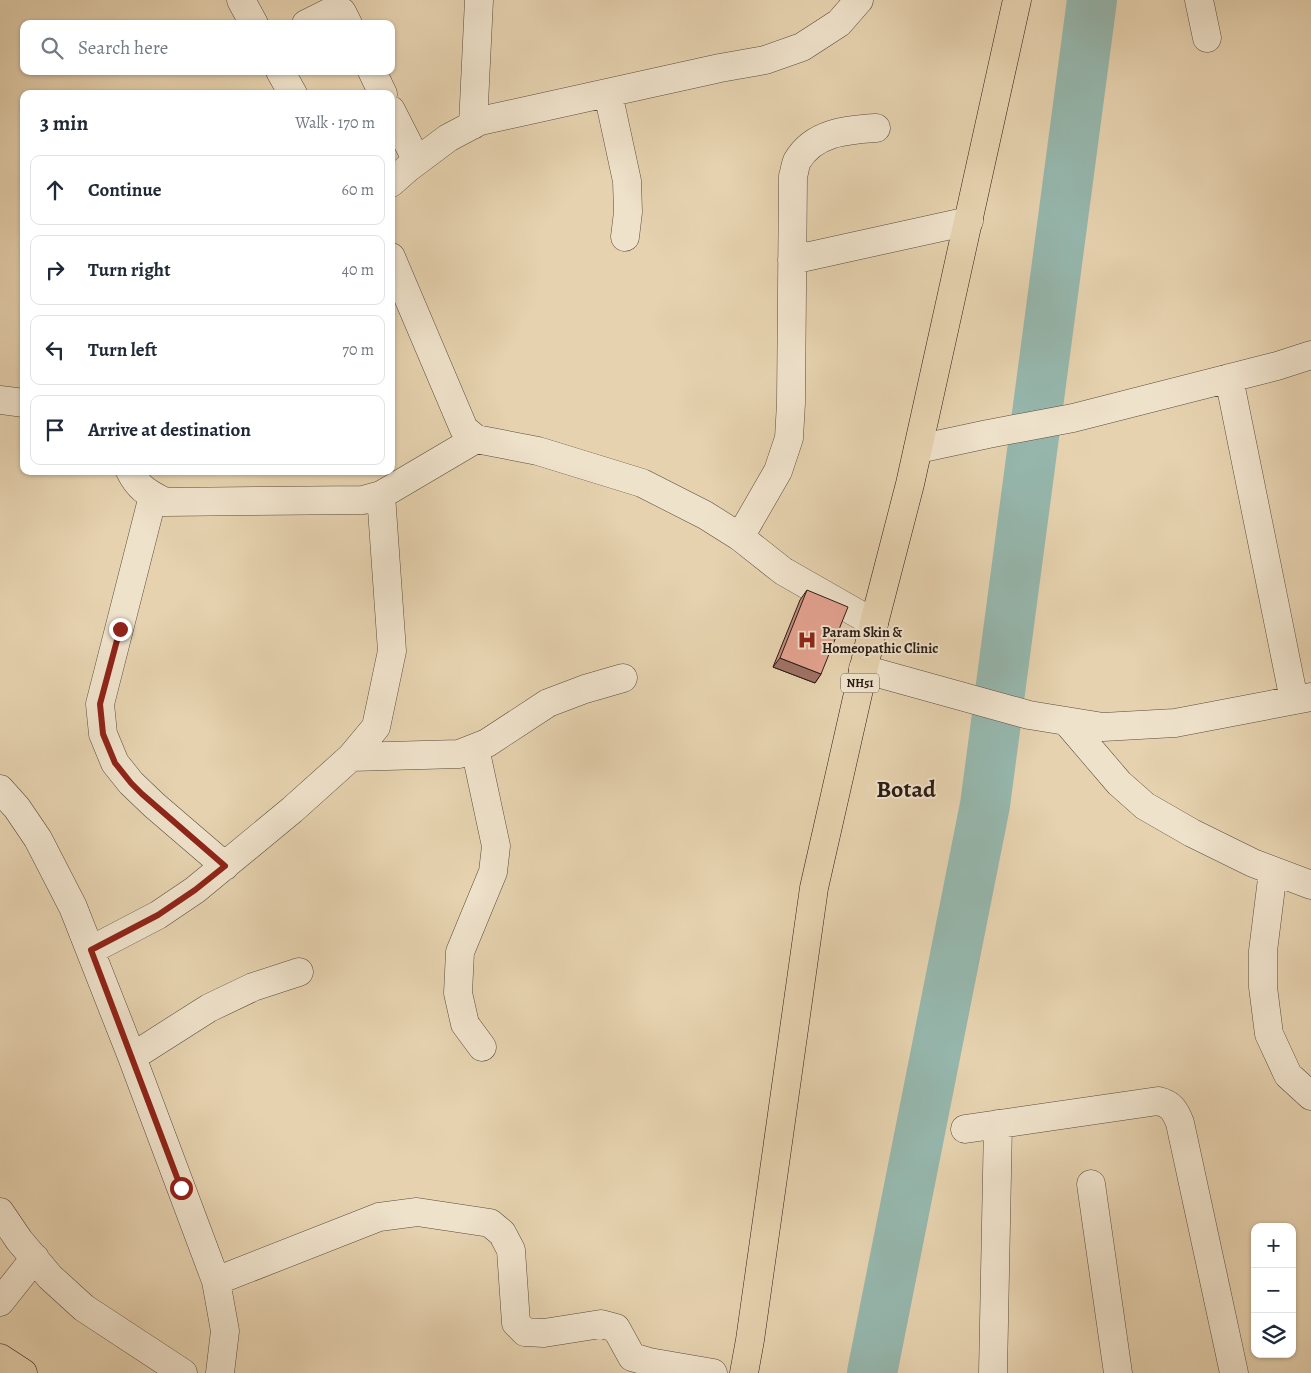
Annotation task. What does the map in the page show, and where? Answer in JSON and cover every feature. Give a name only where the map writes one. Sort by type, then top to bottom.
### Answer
[{"type":"highway","name":"NH51","points":[[744,1373],[814,888],[863,669],[918,449],[1017,0]]},
{"type":"highway","points":[[0,1358],[23,1373]]},
{"type":"street","points":[[241,0],[252,20]]},
{"type":"street","points":[[473,125],[479,0]]},
{"type":"street","points":[[395,180],[448,138],[480,121],[720,68],[765,60],[802,47],[839,23],[859,0]]},
{"type":"street","points":[[1199,0],[1207,38]]},
{"type":"street","points":[[314,20],[334,10],[342,12],[346,20]]},
{"type":"street","points":[[282,75],[291,90]]},
{"type":"street","points":[[374,75],[381,90]]},
{"type":"street","points":[[608,93],[627,181],[628,212],[625,237]]},
{"type":"street","points":[[395,118],[417,161]]},
{"type":"street","points":[[740,538],[778,471],[788,438],[791,403],[793,176],[797,161],[812,144],[832,133],[876,128]]},
{"type":"street","points":[[792,260],[969,221]]},
{"type":"street","points":[[395,266],[464,429],[476,439],[538,452],[642,483],[705,515],[740,538],[782,571],[874,623]]},
{"type":"street","points":[[918,449],[1074,418],[1277,366],[1311,355]]},
{"type":"street","points":[[863,669],[1029,715],[1103,727],[1165,723],[1302,699],[1228,378]]},
{"type":"street","points":[[0,400],[20,403]]},
{"type":"street","points":[[132,475],[134,481],[144,491],[165,502],[363,500],[381,495],[476,439]]},
{"type":"street","points":[[91,950],[158,915],[195,890],[292,810],[351,757],[376,727],[392,651],[381,495]]},
{"type":"street","points":[[153,496],[100,704],[103,734],[115,763],[131,783],[225,866]]},
{"type":"street","points":[[351,757],[460,754],[487,744],[548,703],[585,688],[623,678]]},
{"type":"street","points":[[1066,721],[1119,783],[1145,806],[1192,833],[1253,863],[1311,885]]},
{"type":"street","points":[[476,748],[496,846],[493,872],[460,952],[458,993],[465,1024],[482,1046]]},
{"type":"street","points":[[0,789],[17,808],[38,839],[73,907],[132,1057],[216,1281],[225,1331],[220,1373]]},
{"type":"street","points":[[1273,870],[1263,951],[1263,987],[1269,1034],[1288,1075],[1311,1096]]},
{"type":"street","points":[[132,1057],[209,1008],[253,987],[299,972]]},
{"type":"street","points":[[965,1129],[1158,1101],[1168,1103],[1175,1111],[1180,1123],[1234,1373]]},
{"type":"street","points":[[993,1373],[998,1124]]},
{"type":"street","points":[[1091,1184],[1118,1373]]},
{"type":"street","points":[[0,1212],[19,1240],[50,1277],[84,1308],[183,1373]]},
{"type":"street","points":[[216,1281],[379,1218],[417,1212],[490,1223],[502,1233],[511,1250],[516,1323],[525,1332],[544,1333],[601,1324],[616,1328],[632,1357],[649,1362],[713,1373]]},
{"type":"street","points":[[0,1302],[35,1258]]},
{"type":"building","points":[[807,590],[848,607],[821,674],[780,658]]},
{"type":"waterway","points":[[872,1373],[985,805],[1092,0]]},
{"type":"place","name":"Param Skin & Homeopathic Clinic","points":[[807,640]]},
{"type":"district","name":"Botad","points":[[906,789]]},
{"type":"route","points":[[120,629],[100,704],[103,734],[115,763],[142,794],[225,866],[195,890],[158,915],[91,950],[181,1188]]}]
